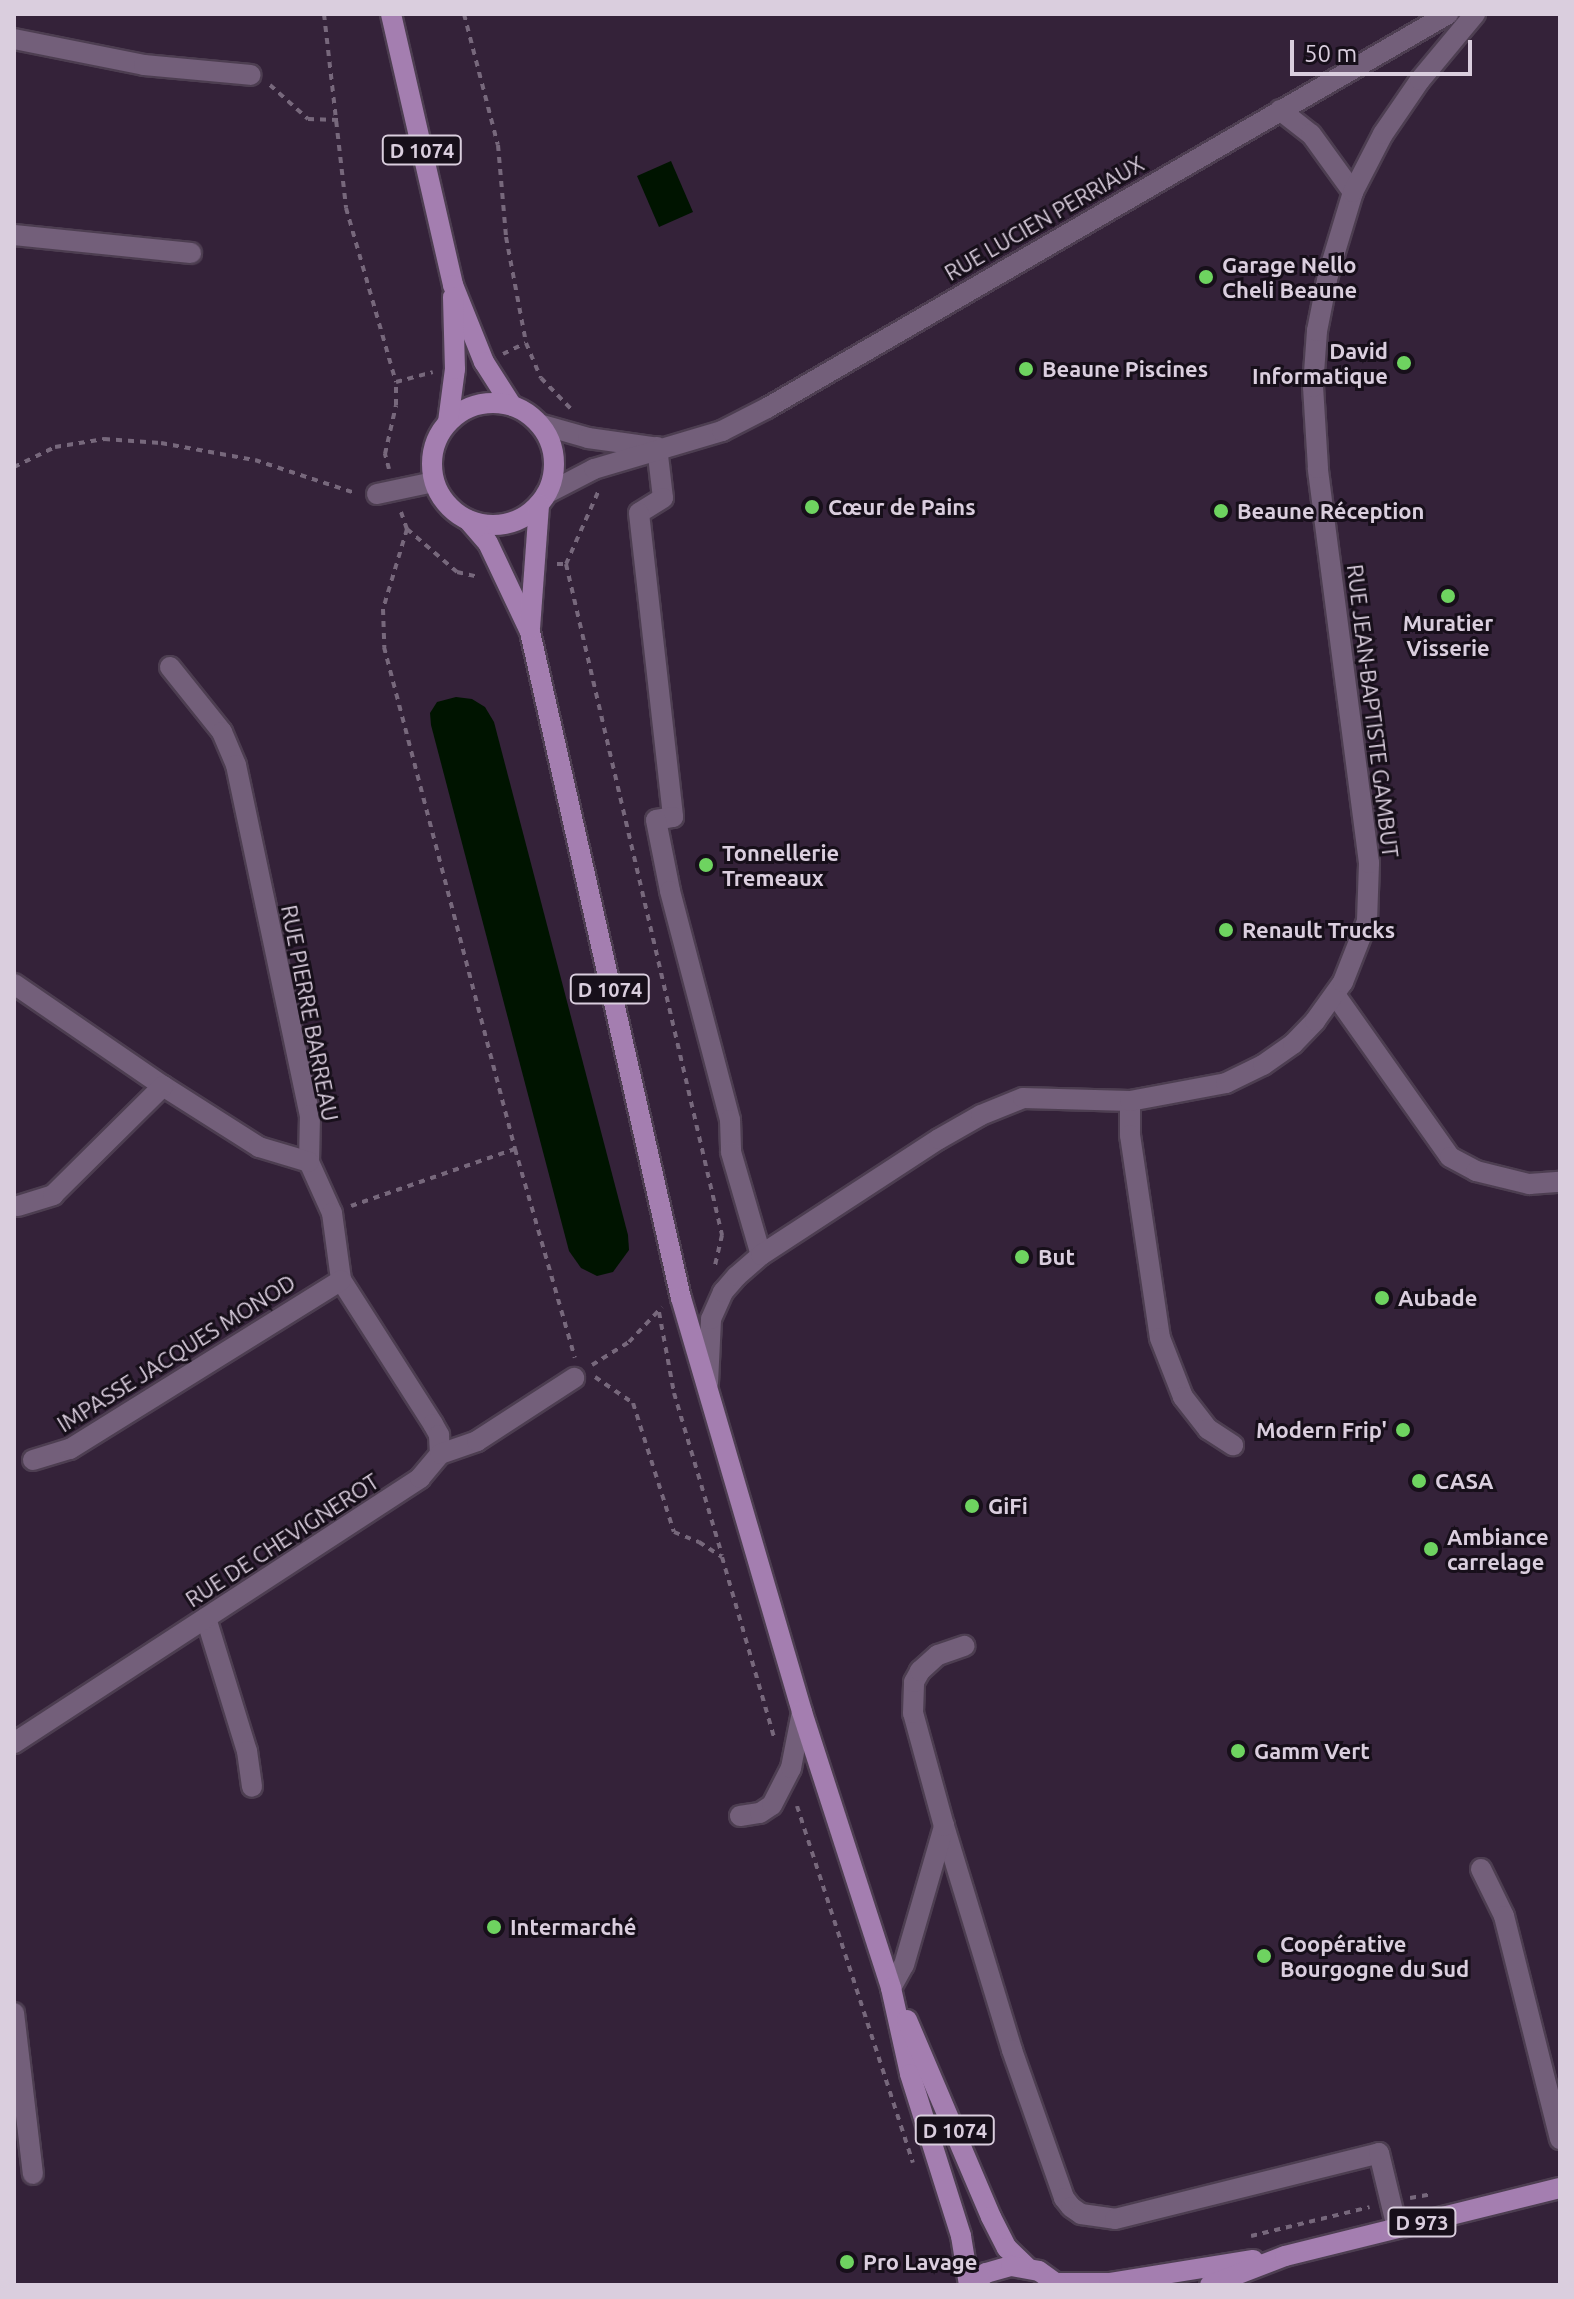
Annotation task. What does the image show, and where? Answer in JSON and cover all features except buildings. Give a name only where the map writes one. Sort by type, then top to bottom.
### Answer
[{"type":"main road","name":"D 1074","points":[[391,14],[453,285],[484,362],[512,406]]},
{"type":"main road","name":"D 1074","points":[[448,422],[455,369],[453,285]]},
{"type":"main road","points":[[489,403],[512,406],[539,424],[549,440],[554,458],[542,499],[524,517],[506,524],[487,525],[468,520],[442,498],[434,482],[433,450],[448,422],[467,409],[489,403]]},
{"type":"main road","name":"D 1074","points":[[530,632],[533,563],[542,499]]},
{"type":"main road","name":"D 1074","points":[[468,520],[488,543],[530,632],[681,1298],[802,1712],[891,1988],[910,2074],[961,2236],[970,2285]]},
{"type":"main road","name":"D 1074","points":[[891,1988],[930,2067],[991,2217],[1007,2248],[1027,2267]]},
{"type":"main road","name":"D 973","points":[[1210,2285],[1285,2256],[1560,2188]]},
{"type":"main road","name":"D 973","points":[[1057,2284],[1109,2283],[1192,2267],[1285,2256]]},
{"type":"main road","points":[[970,2285],[995,2268],[1027,2267],[1057,2284]]},
{"type":"street","name":"RUE LUCIEN PERRIAUX","points":[[542,499],[594,469],[657,447],[722,431],[767,408],[1448,14]]},
{"type":"street","name":"RUE JEAN-BAPTISTE GAMBUT","points":[[708,1393],[709,1332],[716,1305],[737,1276],[761,1255],[981,1115],[1023,1098],[1130,1101],[1226,1083],[1263,1065],[1293,1044],[1336,996],[1367,921],[1369,863],[1318,468],[1313,387],[1317,331],[1328,275],[1353,192],[1383,134],[1412,91],[1475,14]]},
{"type":"street","points":[[14,39],[144,65],[251,75]]},
{"type":"street","points":[[1280,110],[1311,134],[1353,192]]},
{"type":"street","points":[[14,235],[29,234],[191,253]]},
{"type":"street","name":"RUE LUCIEN PERRIAUX","points":[[539,424],[588,438],[657,447]]},
{"type":"street","points":[[657,447],[663,498],[639,513],[673,817],[656,820],[670,891],[730,1120],[731,1152],[761,1255]]},
{"type":"street","points":[[387,493],[434,482]]},
{"type":"street","name":"RUE PIERRE BARREAU","points":[[170,667],[222,732],[236,765],[310,1115],[309,1162],[332,1213],[341,1280],[433,1424],[441,1444],[440,1454]]},
{"type":"street","points":[[14,984],[259,1147],[309,1162]]},
{"type":"street","points":[[1336,996],[1450,1157],[1476,1171],[1529,1184],[1560,1182]]},
{"type":"street","points":[[18,1206],[53,1195],[163,1086]]},
{"type":"street","points":[[1130,1101],[1130,1135],[1160,1338],[1183,1397],[1208,1429],[1233,1445]]},
{"type":"street","name":"IMPASSE JACQUES MONOD","points":[[33,1460],[70,1449],[341,1280]]},
{"type":"street","name":"RUE DE CHEVIGNEROT","points":[[14,1743],[420,1478],[440,1454],[477,1441],[579,1374]]},
{"type":"street","points":[[206,1618],[247,1751],[252,1787]]},
{"type":"street","points":[[964,1646],[929,1662],[914,1682],[913,1713],[1012,2050],[1064,2198],[1081,2214],[1115,2219],[1379,2153],[1397,2228]]},
{"type":"street","points":[[740,1816],[760,1813],[772,1805],[791,1768],[802,1712]]},
{"type":"street","points":[[891,1988],[904,1965],[944,1826]]},
{"type":"street","points":[[1481,1869],[1504,1916],[1560,2139]]},
{"type":"street","points":[[926,1883],[951,1886],[965,1896]]},
{"type":"street","points":[[14,2013],[33,2174]]},
{"type":"path","points":[[324,14],[346,208],[396,382],[396,405],[385,454],[387,493],[407,529],[457,572],[485,576],[502,569]]},
{"type":"path","points":[[464,14],[498,145],[506,237],[526,343],[541,378],[588,425],[588,438]]},
{"type":"path","points":[[251,75],[271,85],[308,119],[338,120]]},
{"type":"path","points":[[484,362],[526,343]]},
{"type":"path","points":[[396,382],[455,369]]},
{"type":"path","points":[[14,467],[55,447],[104,439],[255,460],[354,493],[387,493]]},
{"type":"path","points":[[594,469],[600,483],[597,496],[566,564],[722,1235],[713,1270]]},
{"type":"path","points":[[407,529],[383,609],[384,647],[515,1149],[579,1374],[629,1342],[667,1302],[681,1298]]},
{"type":"path","points":[[533,563],[566,564]]},
{"type":"path","points":[[332,1213],[515,1149]]},
{"type":"path","points":[[658,1311],[674,1393],[722,1557]]},
{"type":"path","points":[[1242,2239],[1391,2201],[1445,2192]]},
{"type":"shaded area","points":[[671,161],[693,212],[659,227],[637,176]]},
{"type":"shaded area","points":[[456,697],[472,699],[485,707],[494,722],[628,1235],[629,1250],[613,1272],[597,1276],[581,1268],[569,1251],[431,725],[430,713],[437,702]]},
{"type":"place","name":"Garage Nello Cheli Beaune","points":[[1206,277]]},
{"type":"place","name":"David Informatique","points":[[1404,363]]},
{"type":"place","name":"Beaune Piscines","points":[[1026,369]]},
{"type":"place","name":"Cœur de Pains","points":[[812,507]]},
{"type":"place","name":"Beaune Réception","points":[[1221,511]]},
{"type":"place","name":"Muratier Visserie","points":[[1448,596]]},
{"type":"place","name":"Tonnellerie Tremeaux","points":[[706,865]]},
{"type":"place","name":"Renault Trucks","points":[[1226,930]]},
{"type":"place","name":"But","points":[[1022,1257]]},
{"type":"place","name":"Aubade","points":[[1382,1298]]},
{"type":"place","name":"Modern Frip'","points":[[1403,1430]]},
{"type":"place","name":"CASA","points":[[1419,1481]]},
{"type":"place","name":"GiFi","points":[[972,1506]]},
{"type":"place","name":"Ambiance carrelage","points":[[1431,1549]]},
{"type":"place","name":"Gamm Vert","points":[[1238,1751]]},
{"type":"place","name":"Intermarché","points":[[494,1927]]},
{"type":"place","name":"Coopérative Bourgogne du Sud","points":[[1264,1956]]},
{"type":"place","name":"Pro Lavage","points":[[847,2262]]}]
